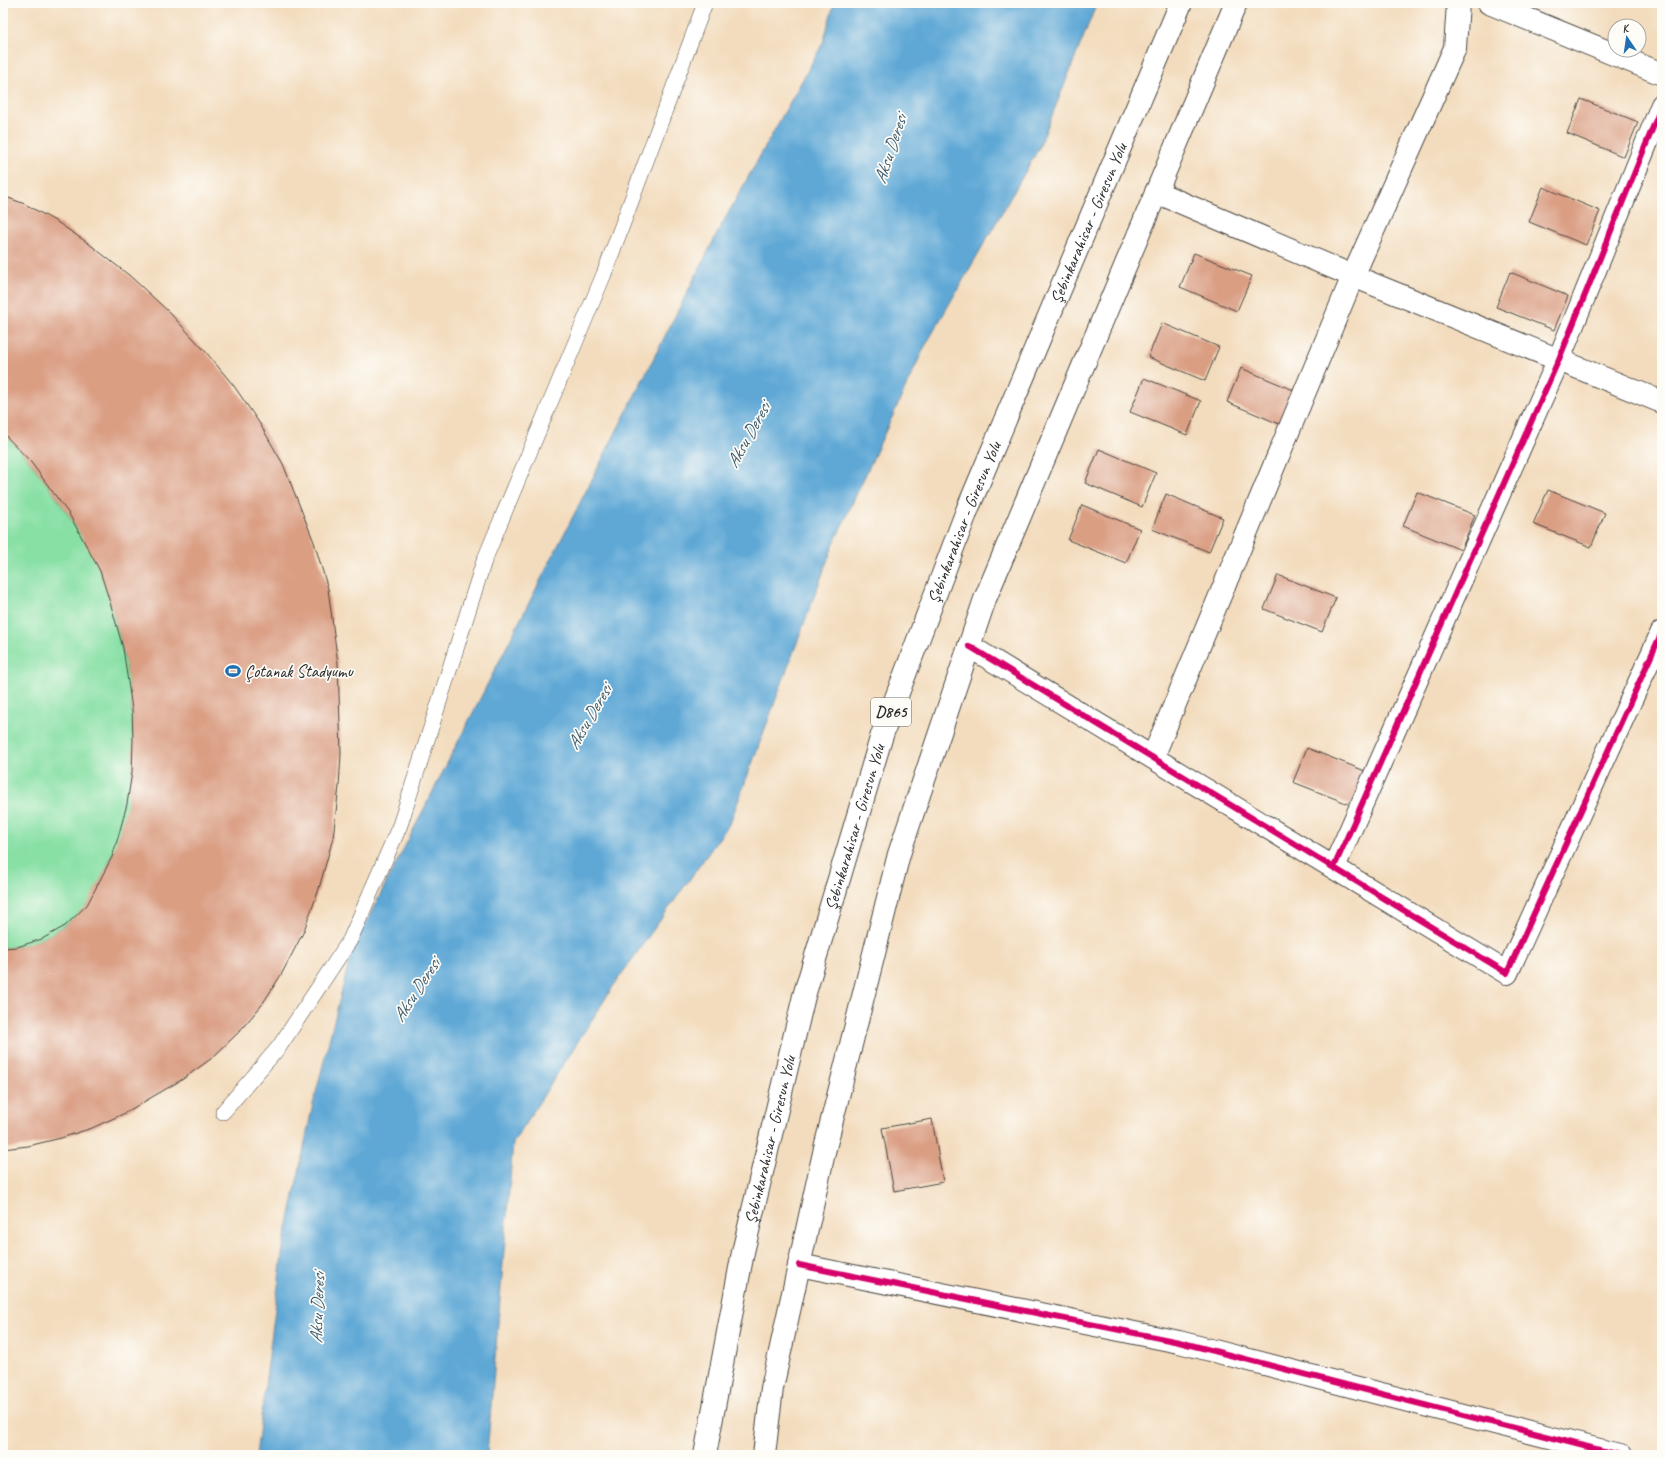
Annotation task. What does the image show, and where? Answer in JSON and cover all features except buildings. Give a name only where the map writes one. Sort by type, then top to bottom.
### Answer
[{"type":"street","name":"Şebinkarahisar - Giresun Yolu","points":[[705,1455],[743,1252],[804,996],[882,735],[968,508],[1180,3]]},
{"type":"street","points":[[764,1455],[772,1388],[824,1148],[898,854],[985,599],[1236,3]]},
{"type":"street","points":[[1153,757],[1353,276],[1454,48],[1458,3]]},
{"type":"street","points":[[1489,3],[1662,74]]},
{"type":"street","points":[[1334,867],[1559,359],[1662,105]]},
{"type":"street","points":[[1156,192],[1353,276],[1662,402]]},
{"type":"street","points":[[969,646],[1507,973],[1662,632]]},
{"type":"street","points":[[799,1265],[1179,1342],[1619,1455]]},
{"type":"lane","points":[[223,1112],[279,1047],[350,940],[375,883],[400,825],[484,561],[604,274],[705,3]]},
{"type":"green space","points":[[3,433],[22,452],[49,487],[83,538],[100,571],[111,604],[124,656],[132,721],[133,754],[130,786],[124,818],[115,849],[88,904],[69,922],[52,934],[23,945],[3,948]]},
{"type":"water","name":"Aksu Deresi","points":[[834,3],[1097,3],[1039,148],[924,348],[834,543],[730,823],[616,982],[513,1143],[487,1455],[256,1455],[283,1248],[313,1104],[352,950],[722,224],[823,43]]},
{"type":"cycle path","points":[[1334,867],[1559,359],[1662,105]]},
{"type":"cycle path","points":[[969,646],[1507,973],[1662,632]]},
{"type":"cycle path","points":[[799,1265],[1179,1342],[1619,1455]]},
{"type":"place","name":"Çotanak Stadyumu","points":[[233,671]]}]
